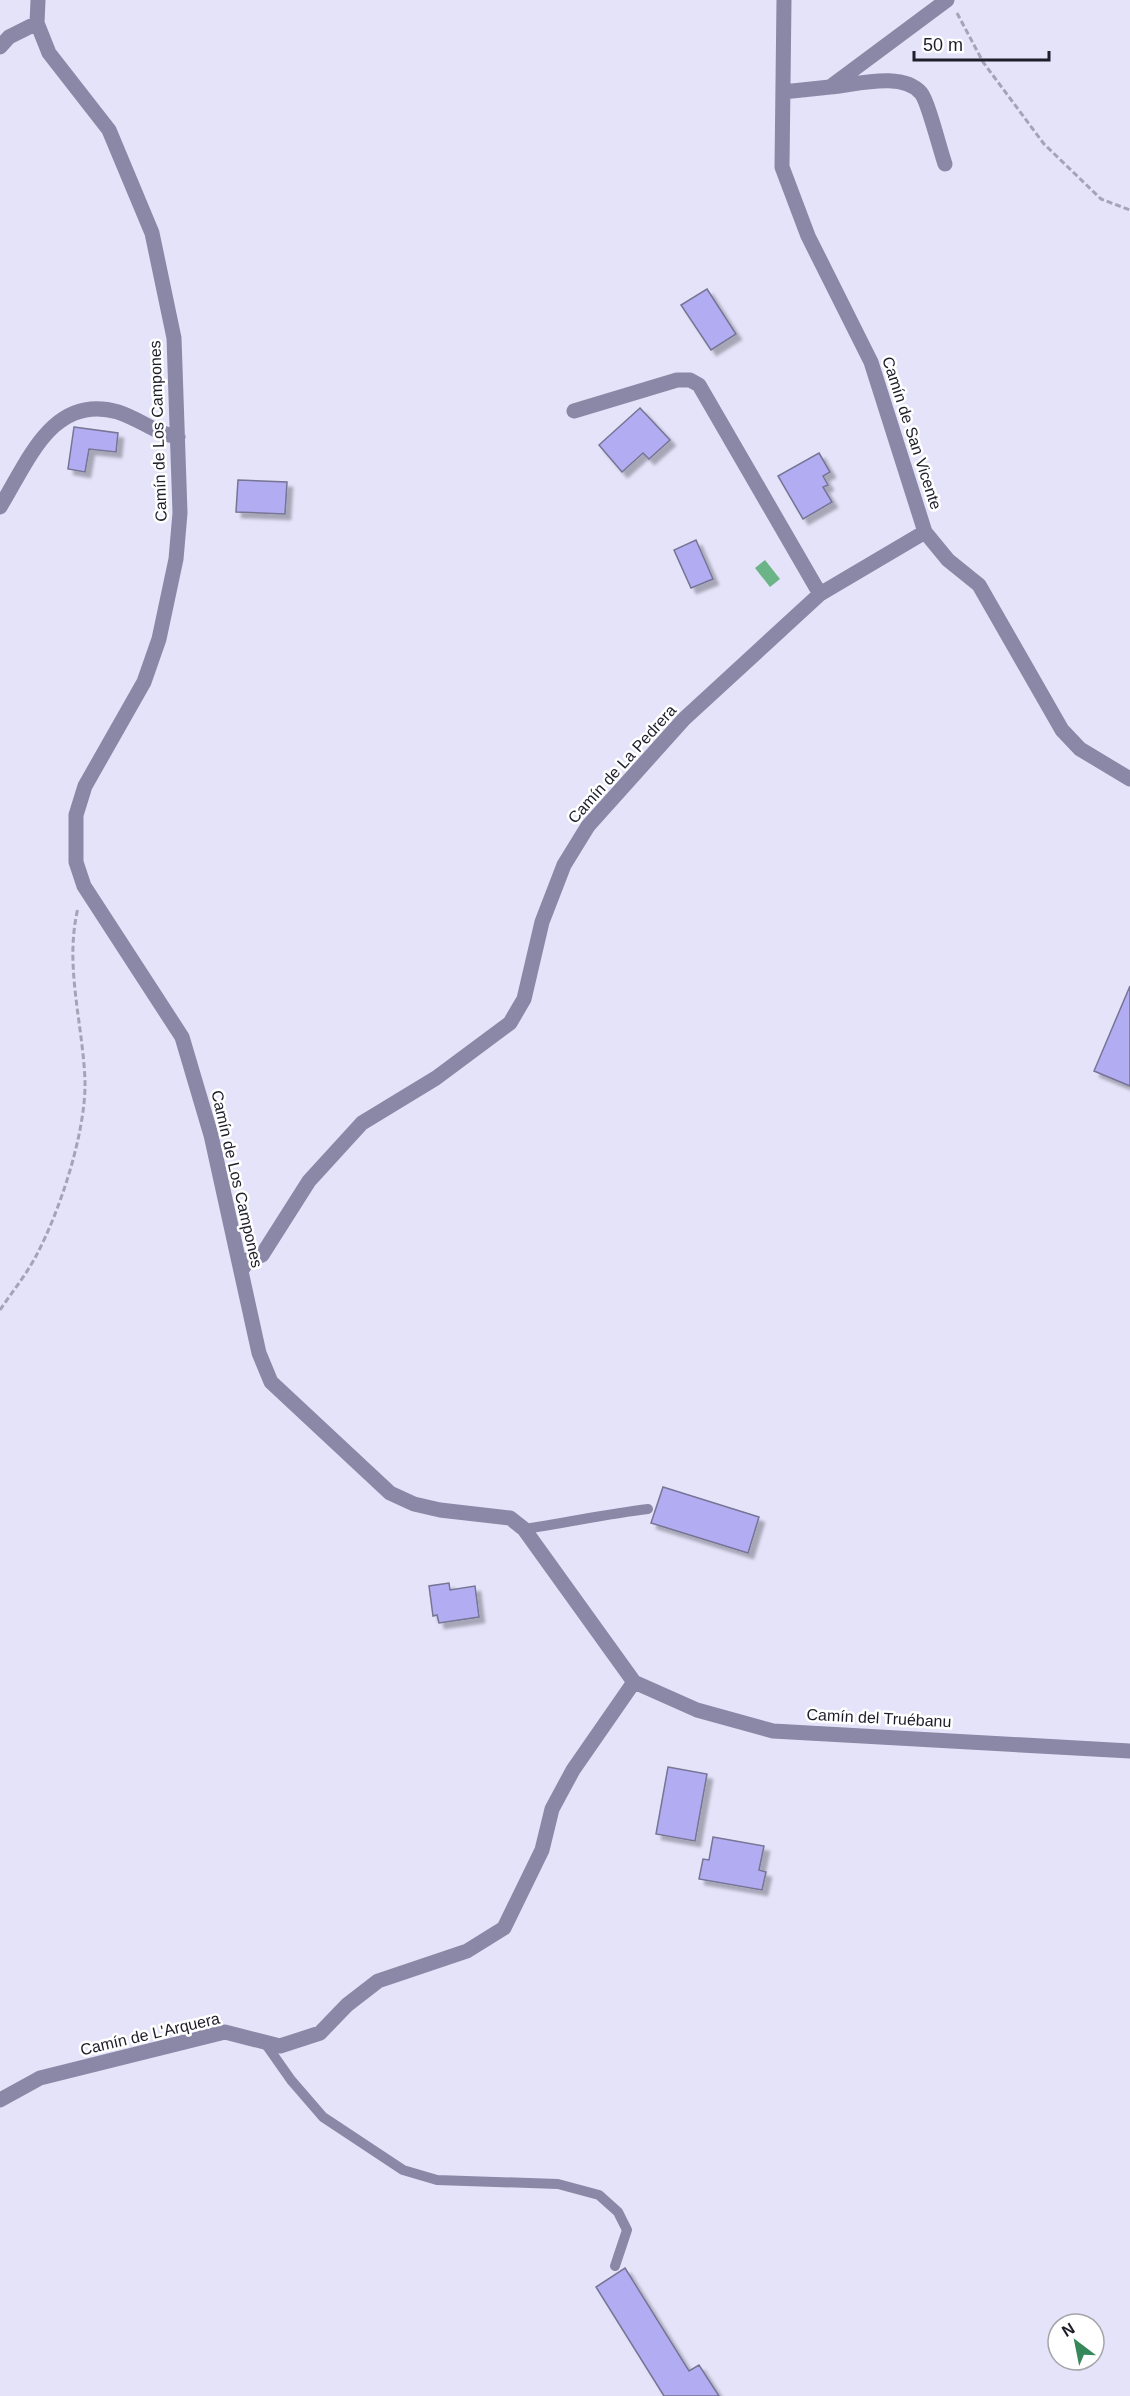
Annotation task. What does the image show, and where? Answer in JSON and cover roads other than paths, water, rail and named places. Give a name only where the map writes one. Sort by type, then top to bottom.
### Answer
[{"type":"street","name":"Camín de Los Campones","points":[[38,0],[37,23],[49,53],[108,130],[152,233],[174,338],[180,513],[176,559],[159,639],[144,682],[85,786],[76,815],[76,862],[84,886],[182,1037],[211,1135],[259,1353],[271,1382],[390,1493],[414,1504],[440,1510],[510,1518],[524,1529],[634,1682]]},
{"type":"street","name":"Camín de San Vicente","points":[[784,0],[782,167],[808,236],[871,362],[925,532],[948,560],[979,585],[1062,730],[1080,749],[1130,779]]},
{"type":"street","points":[[830,87],[951,4]]},
{"type":"street","points":[[0,46],[9,38],[37,23]]},
{"type":"street","points":[[783,92],[896,81],[910,85],[922,93],[945,164]]},
{"type":"street","points":[[574,411],[677,380],[690,380],[699,385],[820,594]]},
{"type":"street","points":[[0,507],[44,435],[64,416],[90,408],[115,411],[135,418],[163,435],[178,437]]},
{"type":"street","name":"Camín de La Pedrera","points":[[241,1271],[249,1259],[262,1254],[309,1180],[362,1123],[436,1078],[510,1023],[524,999],[542,922],[564,864],[588,825],[684,719],[820,594],[925,532]]},
{"type":"street","name":"Camín del Truébanu","points":[[634,1682],[697,1710],[773,1731],[1130,1751]]},
{"type":"street","name":"Camín de L'Arquera","points":[[0,2100],[40,2078],[225,2032],[280,2046],[320,2033],[347,2005],[378,1981],[467,1951],[504,1928],[542,1850],[552,1809],[557,1799],[573,1770],[634,1682]]},
{"type":"lane","points":[[524,1529],[564,1524],[604,1514],[648,1509]]},
{"type":"lane","points":[[265,2043],[291,2080],[323,2116],[403,2170],[437,2180],[558,2184],[599,2195],[618,2212],[627,2230],[615,2266]]}]
